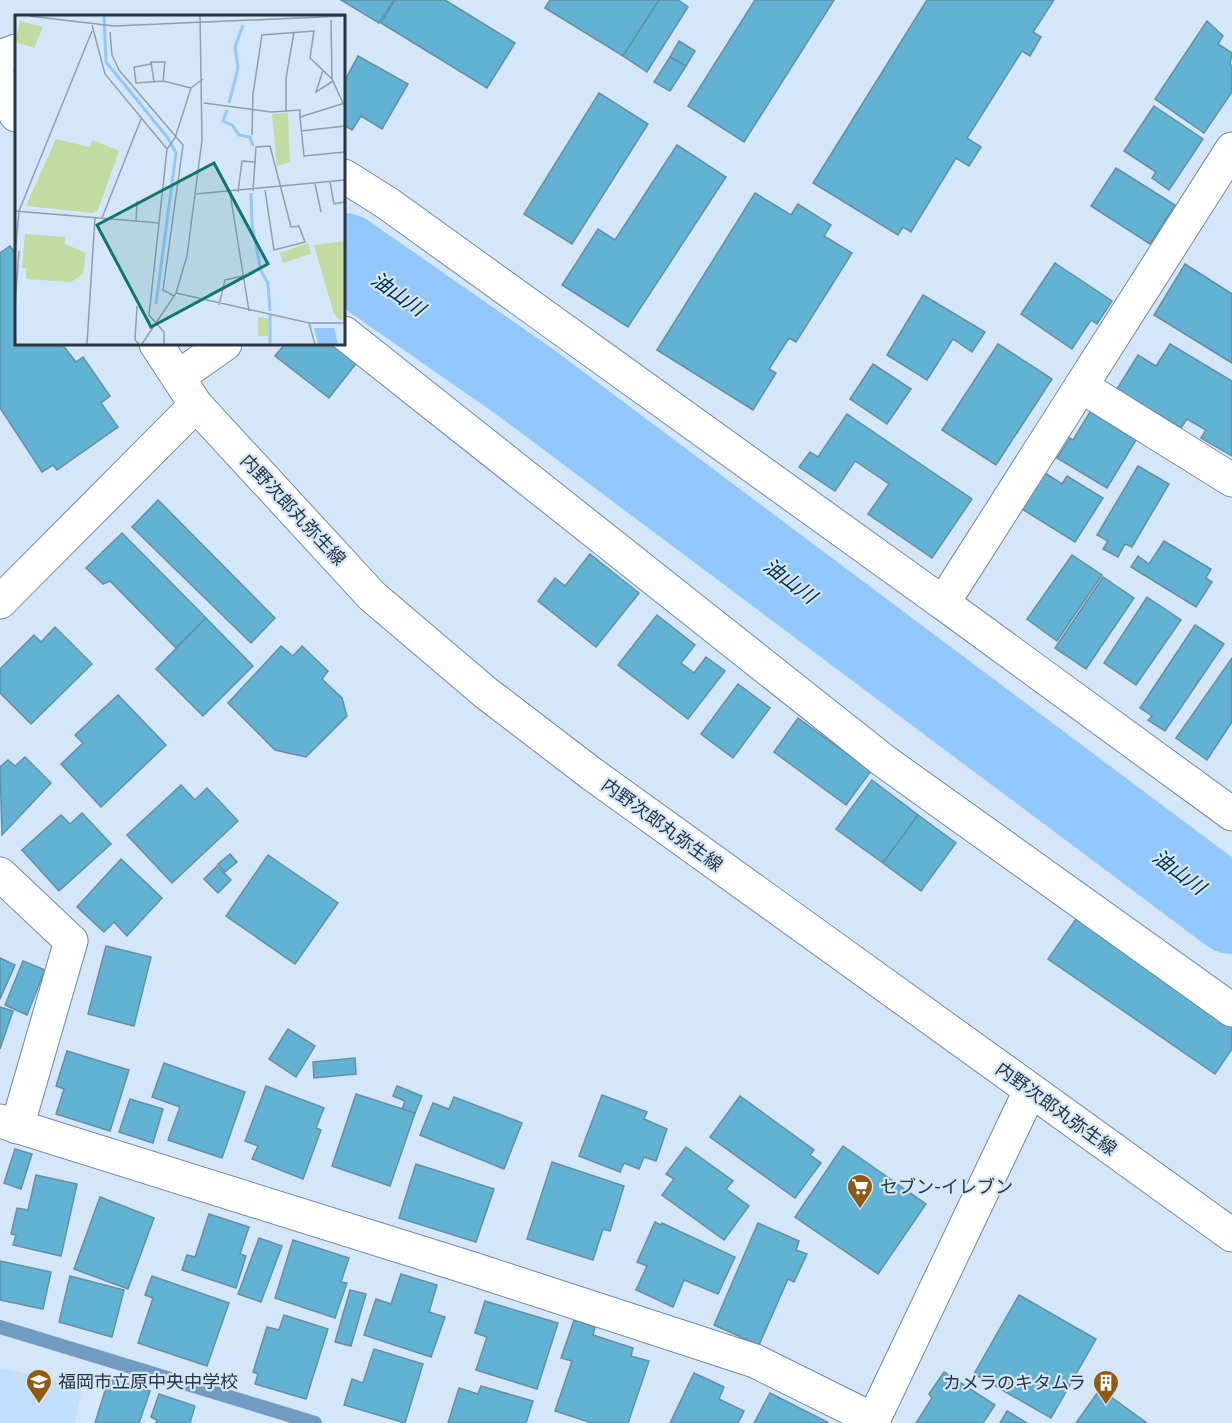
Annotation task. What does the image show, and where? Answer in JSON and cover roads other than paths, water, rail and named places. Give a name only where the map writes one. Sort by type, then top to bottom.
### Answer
[{"type":"street","points":[[0,57],[15,51]]},
{"type":"street","points":[[0,80],[15,113]]},
{"type":"street","points":[[944,603],[1232,149]]},
{"type":"street","points":[[345,177],[387,203],[944,603],[1232,814]]},
{"type":"street","points":[[345,334],[884,761],[1232,1010]]},
{"type":"street","name":"内野次郎丸弥生線","points":[[157,345],[196,405],[372,596],[486,693],[592,774],[1232,1235]]},
{"type":"street","points":[[178,377],[224,345]]},
{"type":"street","points":[[1081,386],[1232,480]]},
{"type":"street","points":[[0,602],[196,405]]},
{"type":"street","points":[[0,874],[71,941],[8,1124],[473,1269],[755,1361],[873,1421],[1030,1090]]},
{"type":"waterway","name":"油山川","points":[[345,257],[525,382],[1232,911]]},
{"type":"waterway","points":[[0,1327],[315,1423]]},
{"type":"place","name":"セブン-イレブン","points":[[860,1210]]},
{"type":"place","name":"福岡市立原中央中学校","points":[[39,1405]]},
{"type":"place","name":"カメラのキタムラ","points":[[1106,1406]]}]
